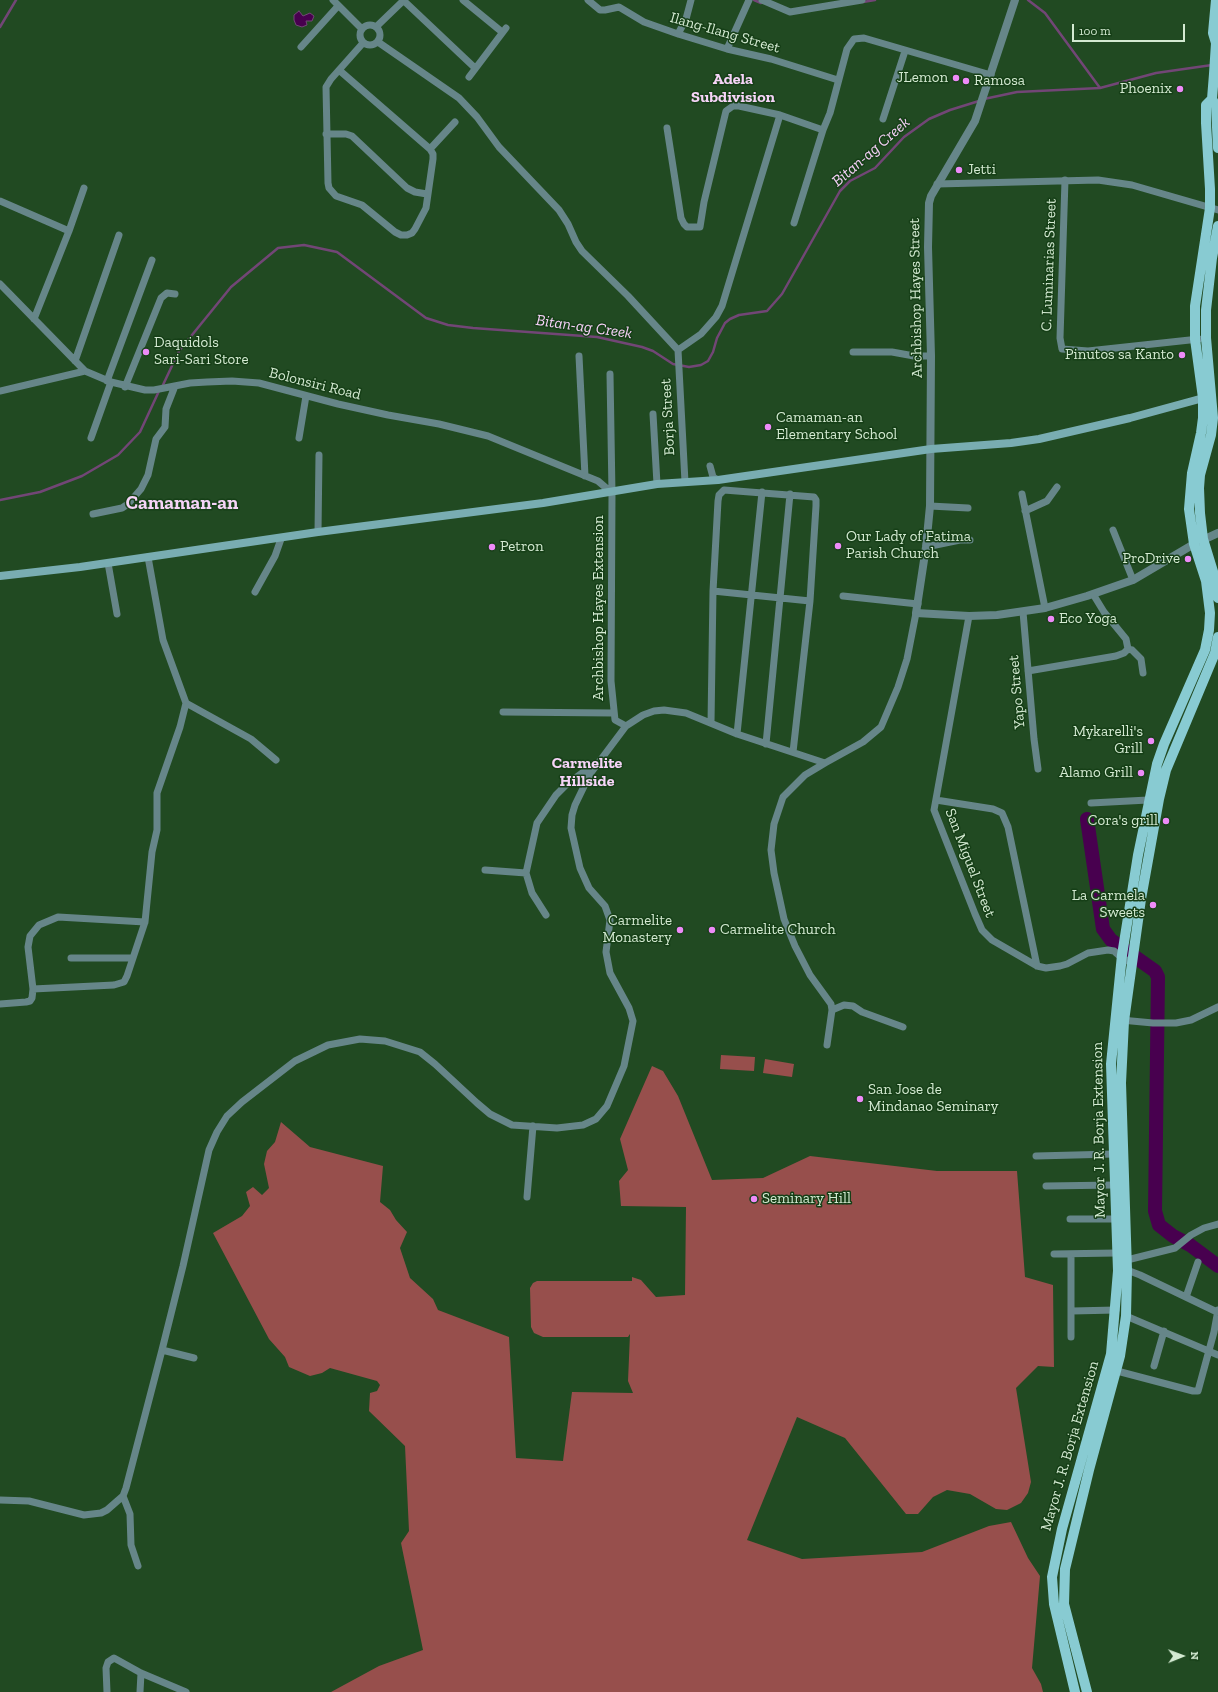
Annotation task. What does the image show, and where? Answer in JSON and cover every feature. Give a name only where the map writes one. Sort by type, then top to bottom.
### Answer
[{"type":"main road","name":"Mayor J. R. Borja Extension","points":[[1216,0],[1213,33],[1217,42],[1212,99],[1216,106],[1218,148]]},
{"type":"main road","name":"Mayor J. R. Borja Extension","points":[[1212,99],[1206,106],[1206,122],[1210,189],[1214,209],[1195,306],[1195,339],[1213,418],[1211,435],[1200,475],[1199,488],[1203,540],[1215,578],[1218,598]]},
{"type":"main road","name":"Mayor J. R. Borja Extension","points":[[1132,931],[1138,855],[1148,800],[1157,764],[1164,744],[1178,715],[1205,650],[1209,630],[1210,613],[1206,581],[1194,544],[1189,509],[1192,473],[1207,397],[1206,310],[1212,258],[1218,226]]},
{"type":"main road","points":[[0,576],[108,563],[281,539],[318,532],[612,493],[657,484],[718,480],[931,449],[1011,443],[1039,439],[1130,418],[1207,397]]},
{"type":"main road","name":"Mayor J. R. Borja Extension","points":[[1087,1692],[1064,1604],[1065,1569],[1116,1371],[1116,1310],[1121,1264],[1118,1136],[1111,1064],[1132,931],[1159,799],[1169,764],[1215,653],[1218,637]]},
{"type":"main road","points":[[1205,650],[1215,653]]},
{"type":"main road","points":[[1197,668],[1207,672]]},
{"type":"main road","points":[[1178,715],[1188,719]]},
{"type":"main road","name":"Mayor J. R. Borja Extension","points":[[1075,1692],[1053,1598],[1052,1577],[1062,1529],[1116,1355],[1126,1316],[1115,1219],[1114,1154],[1118,1136]]},
{"type":"main road","points":[[1062,1529],[1074,1532]]},
{"type":"street","points":[[376,27],[403,0],[476,68]]},
{"type":"street","points":[[463,0],[504,30],[468,77]]},
{"type":"street","name":"Ilang-Ilang Street","points":[[588,0],[600,10],[619,7],[644,22],[678,34],[727,49],[771,59],[838,80]]},
{"type":"street","points":[[678,34],[686,19],[691,0]]},
{"type":"street","points":[[762,0],[790,12],[862,0]]},
{"type":"street","name":"Archbishop Hayes Street","points":[[917,609],[930,506],[931,356],[928,213],[931,196],[937,184],[971,130],[981,105],[1014,2]]},
{"type":"street","points":[[302,47],[336,3],[362,29]]},
{"type":"street","points":[[727,49],[748,3]]},
{"type":"street","points":[[363,43],[360,36],[362,29],[370,25],[376,27],[380,32],[378,42]]},
{"type":"street","points":[[794,223],[823,130],[830,113],[847,49],[854,39],[864,38],[991,75]]},
{"type":"street","points":[[363,43],[372,45],[378,42]]},
{"type":"street","points":[[378,42],[459,98],[477,117],[499,147],[559,210],[582,251],[628,296],[678,350],[701,334],[716,317],[722,306],[780,115]]},
{"type":"street","points":[[339,70],[430,149],[433,154],[426,208],[415,229],[407,235],[401,235],[395,232],[362,205],[336,196],[329,188],[326,134],[326,87],[339,70],[363,43]]},
{"type":"street","points":[[883,119],[905,51]]},
{"type":"street","points":[[667,128],[681,218],[687,227],[699,230],[704,202],[726,111],[733,106],[739,106],[780,115],[823,130]]},
{"type":"street","points":[[430,149],[455,122]]},
{"type":"street","points":[[326,134],[346,134],[352,136],[407,188],[415,192],[427,194]]},
{"type":"street","points":[[937,184],[1089,179],[1117,182],[1214,209]]},
{"type":"street","name":"C. Luminarias Street","points":[[1064,180],[1060,338],[1062,349],[1069,351],[1088,351],[1206,338]]},
{"type":"street","points":[[34,319],[69,231],[84,188]]},
{"type":"street","points":[[0,201],[69,231]]},
{"type":"street","points":[[75,361],[119,235]]},
{"type":"street","points":[[91,438],[152,260]]},
{"type":"street","name":"Bolonsiri Road","points":[[0,284],[85,371],[109,382],[125,387],[144,390],[154,390],[207,382],[259,383],[306,396],[388,415],[462,429],[488,436],[585,476],[604,485],[612,493]]},
{"type":"street","points":[[125,387],[161,298],[167,293],[175,294]]},
{"type":"street","name":"Borja Street","points":[[678,350],[678,373],[685,482]]},
{"type":"street","points":[[853,352],[892,352],[914,356],[931,356]]},
{"type":"street","points":[[579,356],[585,476]]},
{"type":"street","points":[[0,391],[85,371]]},
{"type":"street","name":"Archbishop Hayes Extension","points":[[610,374],[612,493],[611,681],[613,713],[615,720],[626,726]]},
{"type":"street","points":[[93,514],[122,508],[128,504],[141,489],[148,475],[156,439],[165,427],[166,409],[172,387]]},
{"type":"street","points":[[299,438],[306,396]]},
{"type":"street","points":[[653,414],[657,484]]},
{"type":"street","points":[[318,532],[319,455]]},
{"type":"street","points":[[710,466],[713,477],[718,480]]},
{"type":"street","points":[[1026,511],[1047,501],[1057,487]]},
{"type":"street","points":[[711,723],[713,591],[719,495],[724,490],[814,497],[816,500],[810,601],[793,752]]},
{"type":"street","points":[[737,734],[762,492]]},
{"type":"street","points":[[766,744],[790,494]]},
{"type":"street","points":[[1022,494],[1045,608]]},
{"type":"street","points":[[930,506],[968,508]]},
{"type":"street","points":[[1113,530],[1133,580]]},
{"type":"street","points":[[843,596],[917,609],[969,616],[1023,612],[1045,608],[1093,594],[1133,580],[1194,544],[1218,532]]},
{"type":"street","points":[[255,592],[275,556],[281,539]]},
{"type":"street","points":[[926,547],[960,540],[970,540]]},
{"type":"street","points":[[33,989],[114,985],[124,982],[145,922],[152,852],[157,830],[157,793],[180,727],[186,703],[163,640],[148,557]]},
{"type":"street","points":[[108,563],[117,614]]},
{"type":"street","points":[[713,591],[810,601]]},
{"type":"street","points":[[1093,594],[1104,612],[1126,639],[1128,649]]},
{"type":"street","points":[[827,1045],[832,1010],[830,1004],[810,975],[795,946],[784,919],[774,873],[771,850],[774,824],[783,797],[805,775],[863,742],[881,726],[898,687],[907,659],[917,609]]},
{"type":"street","name":"Yapo Street","points":[[1023,612],[1038,769]]},
{"type":"street","name":"San Miguel Street","points":[[969,616],[934,810],[982,930],[992,940],[1037,966],[1046,968],[1060,966],[1088,953],[1102,950],[1114,951],[1127,959]]},
{"type":"street","points":[[1028,671],[1116,656],[1124,653],[1128,649]]},
{"type":"street","points":[[1128,649],[1132,650],[1141,659],[1143,673]]},
{"type":"street","points":[[186,703],[251,739],[276,760]]},
{"type":"street","points":[[0,1500],[29,1501],[84,1515],[101,1513],[107,1510],[123,1496],[183,1266],[209,1150],[217,1132],[227,1116],[247,1098],[295,1061],[328,1045],[354,1040],[385,1041],[406,1046],[420,1052],[435,1064],[490,1114],[512,1126],[557,1128],[583,1126],[596,1119],[607,1106],[624,1066],[633,1021],[629,1008],[615,984],[607,963],[606,952],[610,920],[605,906],[589,888],[580,868],[571,828],[575,805],[590,774],[626,726],[644,715],[664,710],[686,713],[737,734],[825,763]]},
{"type":"street","points":[[503,712],[613,713]]},
{"type":"street","points":[[546,915],[532,893],[526,873],[537,823],[549,803],[566,785],[598,762]]},
{"type":"street","points":[[936,800],[993,809],[1002,813],[1008,827],[1037,966]]},
{"type":"street","points":[[1091,803],[1148,800]]},
{"type":"street","points":[[485,870],[526,873]]},
{"type":"street","points":[[0,1004],[30,1001],[33,994],[33,989],[28,947],[30,936],[39,925],[58,917],[145,922]]},
{"type":"street","points":[[71,958],[132,958]]},
{"type":"street","points":[[832,1010],[844,1005],[853,1006],[862,1012],[903,1027]]},
{"type":"street","points":[[1119,1020],[1163,1024],[1184,1022],[1218,1007]]},
{"type":"street","points":[[527,1197],[533,1126]]},
{"type":"street","points":[[1036,1156],[1114,1154]]},
{"type":"street","points":[[1046,1186],[1115,1185]]},
{"type":"street","points":[[1070,1219],[1115,1219]]},
{"type":"street","points":[[1121,1264],[1167,1250],[1179,1245],[1204,1228],[1218,1224]]},
{"type":"street","points":[[1054,1254],[1071,1254],[1121,1264],[1186,1297],[1218,1311],[1199,1389],[1196,1391],[1116,1371]]},
{"type":"street","points":[[1071,1254],[1071,1337]]},
{"type":"street","points":[[1186,1297],[1198,1262]]},
{"type":"street","points":[[1072,1311],[1116,1310]]},
{"type":"street","points":[[1126,1316],[1218,1355]]},
{"type":"street","points":[[1154,1366],[1164,1331]]},
{"type":"street","points":[[162,1350],[194,1358]]},
{"type":"street","points":[[123,1496],[130,1514],[131,1545],[138,1566]]},
{"type":"street","points":[[107,1692],[106,1668],[111,1659],[117,1660],[141,1673],[186,1692]]},
{"type":"street","points":[[140,1692],[141,1673]]},
{"type":"shaded area","points":[[299,11],[303,16],[310,13],[314,16],[312,21],[306,21],[307,25],[302,27],[296,25],[294,15]]},
{"type":"shaded area","points":[[721,1055],[755,1057],[754,1071],[720,1069]]},
{"type":"shaded area","points":[[765,1059],[794,1064],[792,1077],[763,1073]]},
{"type":"shaded area","points":[[652,1066],[663,1071],[678,1096],[712,1180],[763,1178],[810,1156],[937,1171],[1017,1171],[1025,1277],[1053,1285],[1054,1367],[1038,1366],[1016,1388],[1031,1482],[1028,1493],[1021,1503],[1007,1510],[996,1509],[970,1494],[947,1490],[933,1497],[918,1514],[906,1514],[845,1438],[797,1417],[747,1540],[802,1559],[922,1552],[989,1526],[1011,1522],[1028,1558],[1040,1576],[1032,1668],[1041,1684],[1043,1692],[331,1692],[379,1666],[423,1650],[401,1543],[409,1531],[405,1446],[369,1411],[370,1393],[377,1391],[380,1385],[377,1381],[330,1368],[322,1373],[310,1376],[289,1367],[285,1357],[269,1339],[213,1233],[242,1216],[250,1206],[246,1192],[253,1187],[262,1195],[269,1188],[264,1164],[267,1151],[275,1142],[281,1122],[310,1147],[383,1166],[380,1202],[390,1210],[396,1220],[407,1232],[400,1248],[410,1278],[433,1299],[438,1310],[509,1337],[516,1458],[563,1461],[572,1392],[633,1393],[628,1381],[630,1334],[628,1337],[543,1337],[534,1333],[531,1327],[530,1288],[533,1283],[537,1281],[632,1281],[632,1277],[641,1280],[656,1297],[685,1295],[686,1207],[621,1206],[619,1181],[628,1170],[620,1139]]},
{"type":"waterway","points":[[0,27],[16,0]]},
{"type":"waterway","points":[[754,0],[761,3]]},
{"type":"waterway","points":[[863,2],[875,0]]},
{"type":"waterway","points":[[1028,0],[1045,13],[1100,88]]},
{"type":"waterway","name":"Bitan-ag Creek","points":[[984,99],[1017,92],[1100,88],[1156,73],[1212,65]]},
{"type":"waterway","name":"Bitan-ag Creek","points":[[162,387],[179,351],[231,287],[278,248],[304,245],[337,252],[426,318],[448,325],[597,337],[642,347],[653,351],[673,364],[689,367],[701,365],[708,361],[725,323],[739,315],[767,311],[782,294],[840,191],[850,181],[875,168],[904,137],[929,119],[950,110],[979,101]]},
{"type":"waterway","name":"Bitan-ag Creek","points":[[0,500],[40,492],[82,476],[118,455],[140,432],[159,391]]},
{"type":"waterway","points":[[1087,819],[1103,929],[1111,940],[1155,971],[1158,977],[1155,1211],[1159,1225],[1173,1236],[1190,1245],[1218,1266]]},
{"type":"place","name":"JLemon","points":[[956,78]]},
{"type":"place","name":"Ramosa","points":[[966,81]]},
{"type":"place","name":"Phoenix","points":[[1180,89]]},
{"type":"place","name":"Jetti","points":[[959,170]]},
{"type":"place","name":"Daquidols Sari-Sari Store","points":[[146,352]]},
{"type":"place","name":"Pinutos sa Kanto","points":[[1182,355]]},
{"type":"place","name":"Camaman-an Elementary School","points":[[768,427]]},
{"type":"place","name":"Our Lady of Fatima Parish Church","points":[[838,546]]},
{"type":"place","name":"Petron","points":[[492,547]]},
{"type":"place","name":"ProDrive","points":[[1188,559]]},
{"type":"place","name":"Eco Yoga","points":[[1051,619]]},
{"type":"place","name":"Mykarelli's Grill","points":[[1151,741]]},
{"type":"place","name":"Alamo Grill","points":[[1141,773]]},
{"type":"place","name":"Cora's grill","points":[[1166,821]]},
{"type":"place","name":"La Carmela Sweets","points":[[1153,905]]},
{"type":"place","name":"Carmelite Monastery","points":[[680,930]]},
{"type":"place","name":"Carmelite Church","points":[[712,930]]},
{"type":"place","name":"San Jose de Mindanao Seminary","points":[[860,1099]]},
{"type":"place","name":"Seminary Hill","points":[[754,1199]]},
{"type":"district","name":"Adela Subdivision","points":[[733,88]]},
{"type":"district","name":"Camaman-an","points":[[182,504]]},
{"type":"district","name":"Carmelite Hillside","points":[[587,772]]}]
